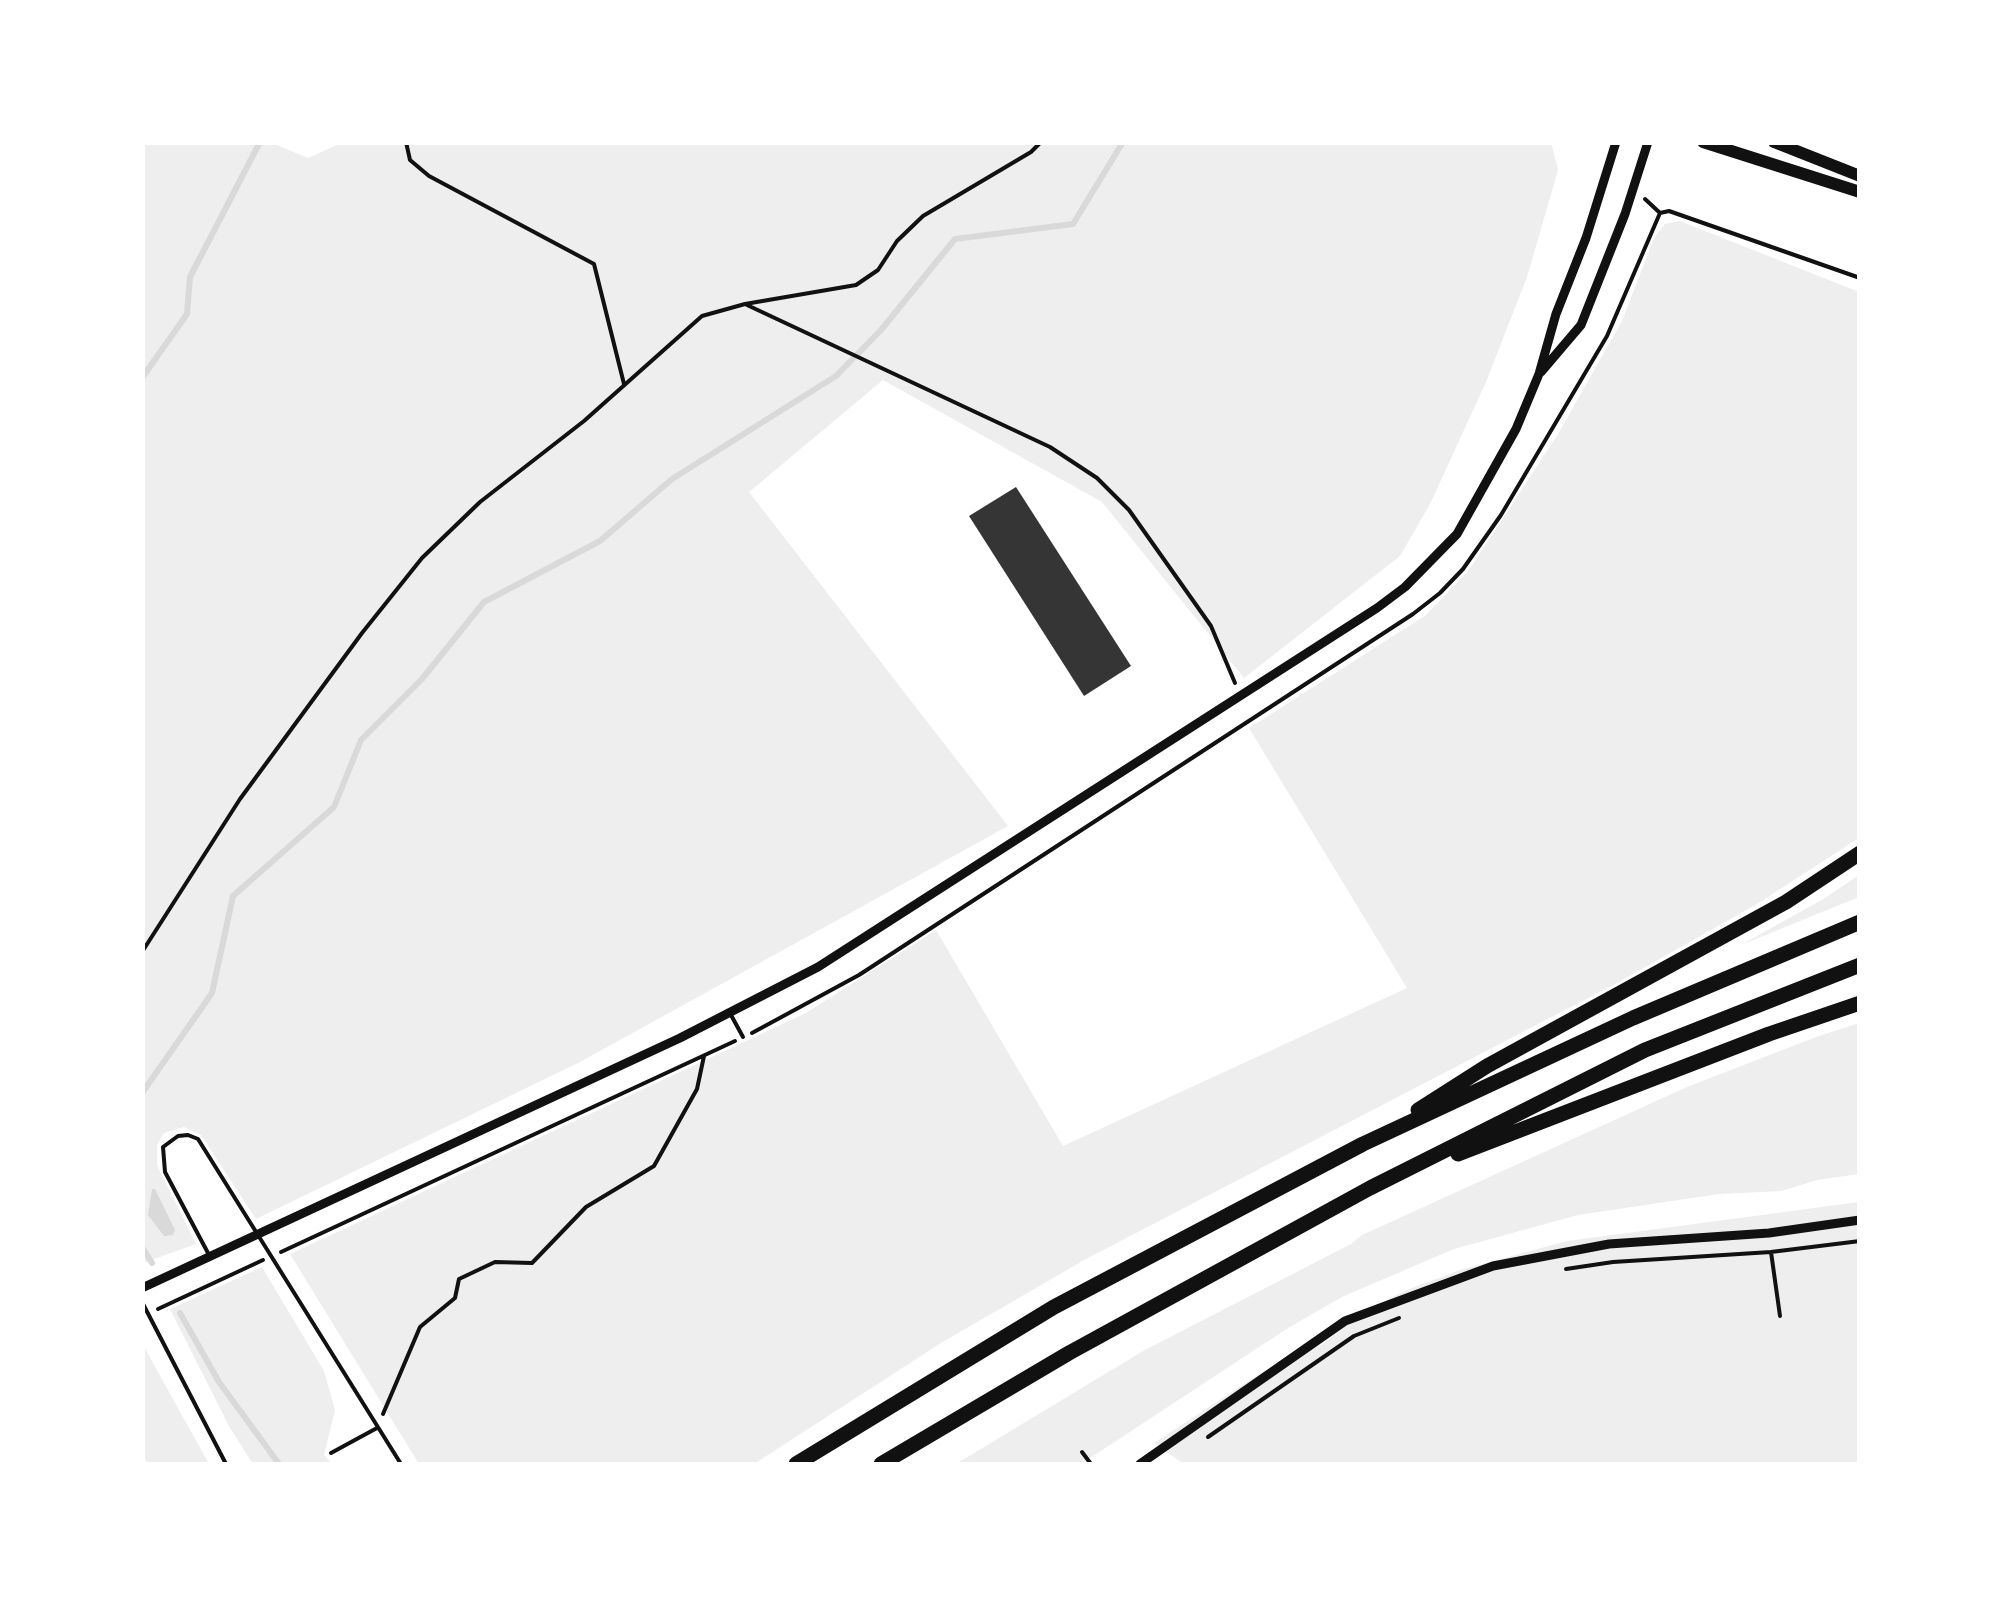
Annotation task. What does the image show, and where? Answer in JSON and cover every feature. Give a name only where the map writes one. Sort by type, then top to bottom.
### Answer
[{"type":"highway","points":[[1363,1144],[1487,1066],[1786,902],[1860,853]]},
{"type":"highway","points":[[796,1464],[1054,1306],[1363,1144],[1634,1018],[1860,922]]},
{"type":"highway","points":[[881,1464],[1102,1334],[1370,1188],[1645,1050],[1860,964]]},
{"type":"highway","points":[[1370,1188],[1768,1034],[1860,1003]]},
{"type":"main road","points":[[1703,142],[1860,192]]},
{"type":"main road","points":[[1774,142],[1860,176]]},
{"type":"street","points":[[142,1288],[730,1012],[818,966],[1377,608],[1457,534],[1516,428],[1539,374],[1616,142]]},
{"type":"street","points":[[1539,374],[1581,325],[1634,190],[1648,142]]},
{"type":"street","points":[[1140,1464],[1346,1321],[1493,1266],[1609,1244],[1768,1233],[1860,1220]]},
{"type":"lane","points":[[730,1012],[743,1037]]},
{"type":"lane","points":[[210,1257],[164,1172],[163,1147],[178,1136],[198,1138],[401,1464]]},
{"type":"lane","points":[[142,1302],[226,1464]]},
{"type":"lane","points":[[331,1453],[377,1428]]},
{"type":"path","points":[[406,142],[410,160],[429,176],[594,264],[624,384]]},
{"type":"path","points":[[142,952],[240,798],[422,558],[480,502],[584,421],[702,316],[745,304],[856,285],[878,270],[897,241],[923,216],[1031,152],[1040,142]]},
{"type":"path","points":[[1634,190],[1660,213]]},
{"type":"path","points":[[1660,213],[1669,211],[1860,278]]},
{"type":"path","points":[[149,1313],[704,1056],[858,975],[1382,635],[1440,593],[1463,569],[1501,515],[1607,336],[1660,213]]},
{"type":"path","points":[[745,304],[1050,447],[1097,478],[1129,510],[1211,626],[1227,670]]},
{"type":"path","points":[[377,1428],[420,1327],[455,1298],[459,1278],[495,1262],[532,1263],[586,1207],[654,1166],[697,1089],[704,1056]]},
{"type":"path","points":[[1555,1271],[1613,1262],[1860,1242]]},
{"type":"path","points":[[1771,1252],[1780,1316]]},
{"type":"path","points":[[1199,1443],[1354,1336],[1408,1315]]},
{"type":"path","points":[[1082,1452],[1091,1464]]},
{"type":"shaded area","points":[[344,142],[1551,142],[1558,170],[1527,277],[1486,382],[1430,504],[1400,556],[1244,678],[1102,502],[883,380],[749,492],[1008,826],[580,1062],[256,1219],[201,1135],[184,1127],[164,1133],[157,1145],[157,1165],[196,1244],[143,1263],[142,143],[272,143],[308,158]]},
{"type":"shaded area","points":[[1680,221],[1859,292],[1859,838],[1757,904],[1619,982],[1086,1259],[941,1343],[754,1464],[419,1464],[290,1254],[806,1013],[936,930],[1063,1146],[1407,988],[1249,728],[1426,615],[1469,570],[1558,434],[1622,321],[1654,238],[1665,224]]},
{"type":"shaded area","points":[[1859,875],[1859,897],[1741,945],[1825,898]]},
{"type":"shaded area","points":[[1859,1023],[1859,1174],[1817,1180],[1782,1191],[1719,1194],[1578,1215],[1454,1249],[1342,1297],[1288,1328],[1081,1464],[956,1464],[1143,1351],[1362,1235],[1687,1087]]},
{"type":"shaded area","points":[[152,1189],[175,1230],[173,1235],[164,1236],[148,1215]]},
{"type":"shaded area","points":[[1859,1202],[1859,1464],[1184,1464],[1154,1443],[1262,1372],[1323,1344],[1361,1313],[1404,1291],[1460,1270],[1567,1241]]},
{"type":"shaded area","points":[[262,1267],[324,1371],[335,1410],[324,1455],[332,1464],[253,1464],[230,1428],[170,1309]]},
{"type":"shaded area","points":[[142,1345],[209,1464],[148,1464],[142,1454]]},
{"type":"building","points":[[1016,487],[1131,666],[1084,696],[969,516]]},
{"type":"waterway","points":[[142,378],[187,314],[190,277],[260,142]]},
{"type":"waterway","points":[[142,1093],[212,993],[233,896],[334,807],[361,740],[422,679],[484,602],[600,541],[672,479],[836,376],[881,330],[955,239],[1073,224],[1123,142]]},
{"type":"waterway","points":[[142,1247],[152,1263]]},
{"type":"waterway","points":[[180,1313],[219,1382],[279,1464]]}]
